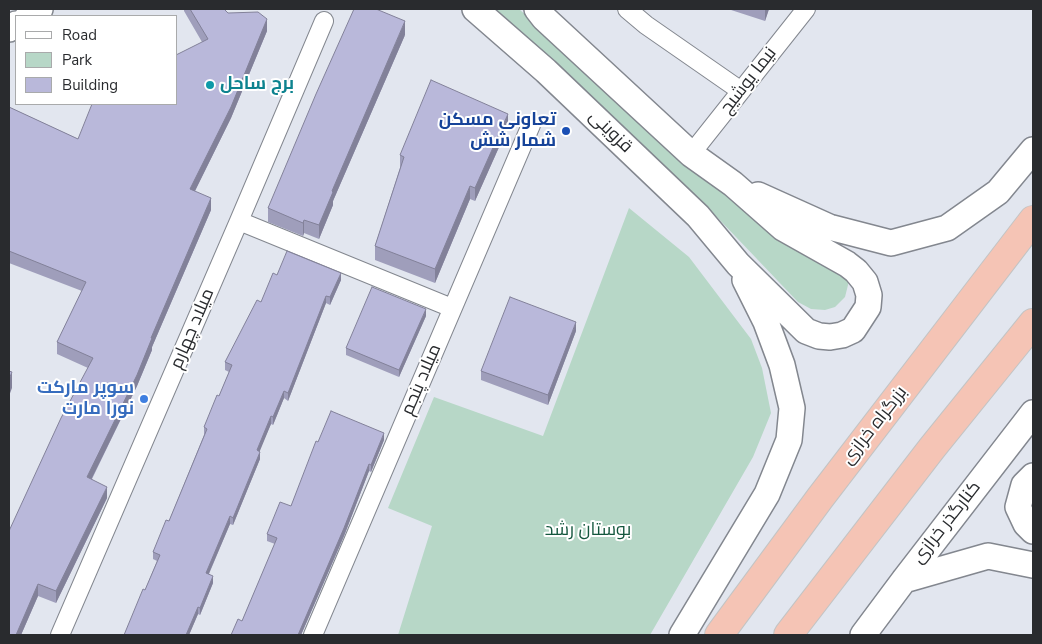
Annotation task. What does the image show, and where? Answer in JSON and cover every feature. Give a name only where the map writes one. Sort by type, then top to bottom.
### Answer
[{"type":"highway","name":"بزرگراه خرازی","points":[[719,635],[820,498],[1033,220]]},
{"type":"highway","points":[[788,635],[932,448],[1033,323]]},
{"type":"street","name":"قزوینی","points":[[475,9],[546,72],[698,216],[738,264]]},
{"type":"street","points":[[537,9],[544,18],[691,154],[733,184],[783,228],[847,264],[856,272],[865,282],[869,295],[868,308],[853,330],[842,335],[819,336],[806,331],[792,319],[738,264]]},
{"type":"street","points":[[627,9],[646,25],[741,91]]},
{"type":"street","name":"نیما یوشیج","points":[[691,154],[806,9]]},
{"type":"street","name":"میلاد چهارم","points":[[60,635],[240,221],[324,21]]},
{"type":"street","name":"میلاد پنجم","points":[[313,635],[531,125]]},
{"type":"street","points":[[733,184],[829,227],[891,243],[947,228],[998,192],[1033,150]]},
{"type":"street","points":[[240,221],[452,308]]},
{"type":"street","points":[[682,635],[767,494],[789,440],[792,408],[782,365],[766,322],[738,264]]},
{"type":"street","name":"کنارگذر خرازی","points":[[863,635],[1033,413]]},
{"type":"street","points":[[1033,476],[1024,485],[1018,507],[1026,524],[1033,531]]},
{"type":"street","points":[[904,580],[988,556],[1033,565]]},
{"type":"green space","points":[[492,9],[519,9],[540,28],[848,275],[845,297],[835,307],[825,310],[811,309],[798,302],[715,215],[551,60]]},
{"type":"green space","name":"بوستان رشد","points":[[629,208],[689,257],[751,339],[762,368],[771,413],[753,457],[650,635],[398,635],[432,526],[388,508],[434,397],[543,436]]},
{"type":"building","points":[[190,9],[224,9],[228,13],[258,12],[267,19],[231,107],[190,189],[211,198],[137,375],[87,477],[107,487],[56,591],[38,584],[16,635],[9,635],[9,531],[61,418],[93,358],[57,342],[86,282],[9,251],[9,107],[78,139],[92,105],[178,105],[178,54],[208,39]]},
{"type":"building","points":[[354,9],[376,9],[405,21],[319,225],[304,220],[303,223],[268,208]]},
{"type":"building","points":[[431,80],[508,114],[475,188],[470,186],[435,269],[375,246],[404,157],[400,155]]},
{"type":"building","points":[[287,251],[341,273],[330,297],[326,296],[288,393],[284,391],[273,417],[271,416],[257,450],[260,452],[233,518],[230,516],[206,573],[213,576],[200,608],[198,607],[186,635],[124,635],[143,589],[145,590],[160,555],[153,552],[166,520],[169,521],[207,429],[204,427],[232,365],[225,362],[257,300],[261,302],[273,273],[277,275]]},
{"type":"building","points":[[372,287],[426,309],[399,370],[346,348]]},
{"type":"building","points":[[510,297],[576,322],[548,395],[481,371]]},
{"type":"building","points":[[331,411],[384,433],[371,465],[369,464],[298,635],[231,635],[238,619],[242,621],[277,538],[267,534],[280,502],[291,506],[316,441],[318,442]]},
{"type":"place","name":"برج ساحل","points":[[210,85]]},
{"type":"place","name":"تعاونی مسکن شمار شش","points":[[566,131]]},
{"type":"place","name":"سوپر مارکت نورا مارت","points":[[144,399]]}]
